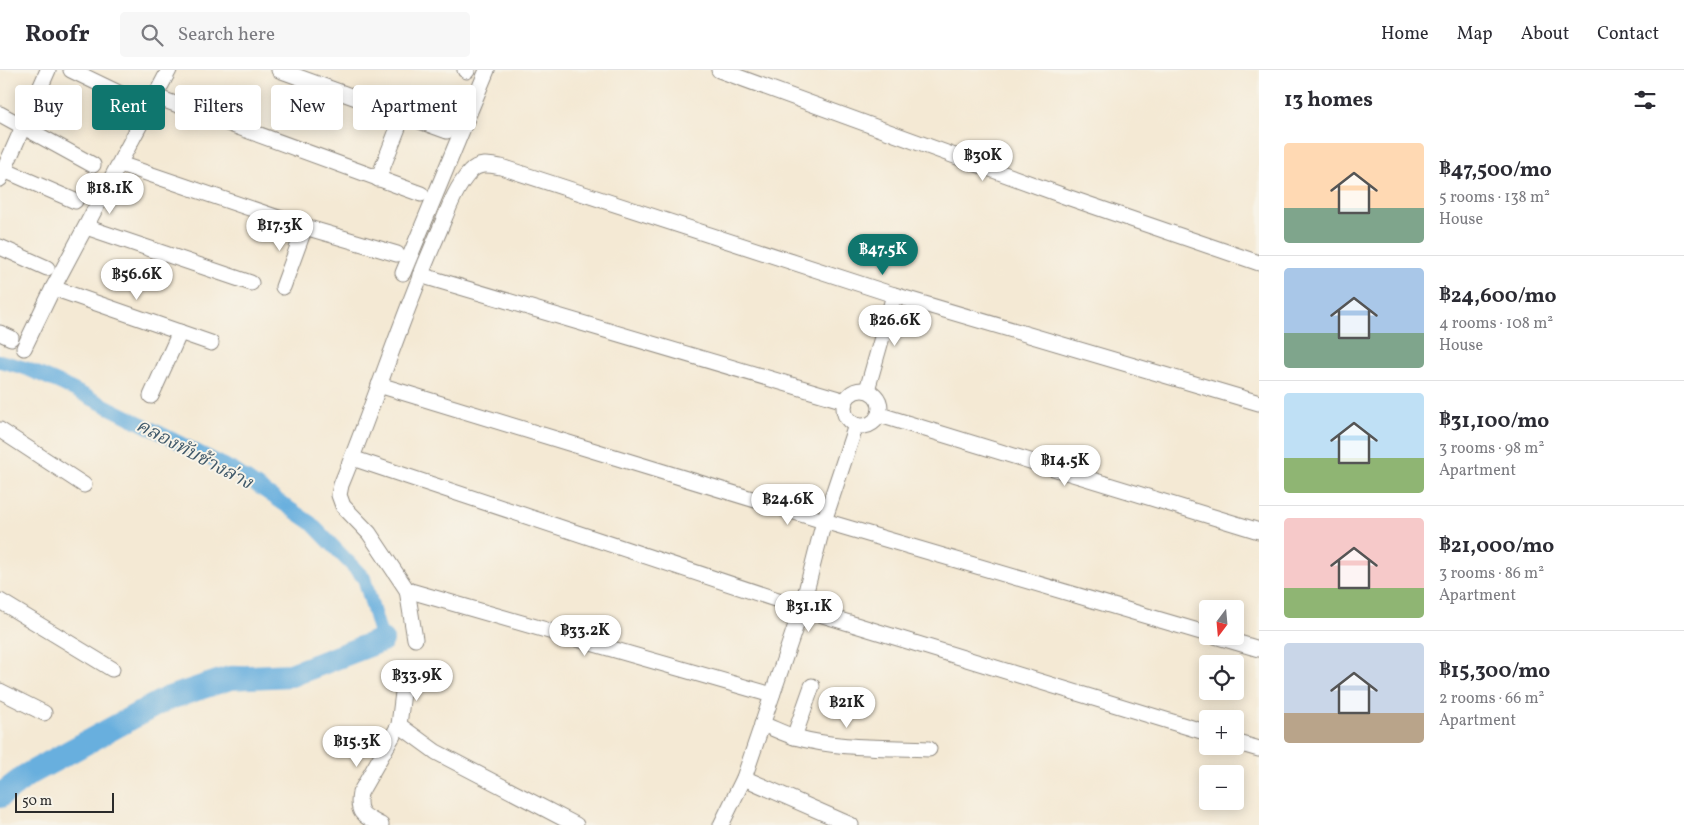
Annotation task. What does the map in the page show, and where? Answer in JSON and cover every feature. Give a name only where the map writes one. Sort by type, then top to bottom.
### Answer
[{"type":"street","points":[[41,85],[48,70]]},
{"type":"street","points":[[71,70],[102,85]]},
{"type":"street","points":[[162,85],[169,70]]},
{"type":"street","points":[[279,70],[353,97]]},
{"type":"street","points":[[403,273],[487,70]]},
{"type":"street","points":[[719,70],[1067,197],[1259,263]]},
{"type":"street","points":[[165,99],[421,194]]},
{"type":"street","points":[[0,114],[15,122]]},
{"type":"street","points":[[20,130],[2,174],[75,201]]},
{"type":"street","points":[[29,130],[94,165]]},
{"type":"street","points":[[24,348],[53,288],[138,130]]},
{"type":"street","points":[[378,179],[397,130]]},
{"type":"street","points":[[120,164],[304,226],[397,254]]},
{"type":"street","points":[[415,639],[407,590],[369,533],[343,506],[339,495],[341,485],[420,275],[460,184],[471,171],[488,164],[894,295],[1259,403]]},
{"type":"street","points":[[284,287],[304,226]]},
{"type":"street","points":[[86,227],[251,283]]},
{"type":"street","points":[[0,247],[46,268]]},
{"type":"street","points":[[420,275],[845,401]]},
{"type":"street","points":[[53,288],[211,343]]},
{"type":"street","points":[[867,390],[894,295]]},
{"type":"street","points":[[151,396],[180,332]]},
{"type":"street","points":[[379,385],[824,521],[1199,631]]},
{"type":"street","points":[[867,390],[877,397],[880,402],[880,414],[873,424],[856,426],[844,413],[845,401],[856,391],[867,390]]},
{"type":"street","points":[[880,414],[1259,531]]},
{"type":"street","points":[[721,825],[744,778],[802,607],[824,521],[856,426]]},
{"type":"street","points":[[0,430],[84,484]]},
{"type":"street","points":[[352,458],[802,607],[1199,730]]},
{"type":"street","points":[[407,590],[772,695]]},
{"type":"street","points":[[0,601],[112,669]]},
{"type":"street","points":[[1244,645],[1259,649]]},
{"type":"street","points":[[381,825],[363,816],[358,805],[359,799],[399,724],[405,676]]},
{"type":"street","points":[[794,737],[812,686]]},
{"type":"street","points":[[0,691],[44,713]]},
{"type":"street","points":[[399,724],[436,752],[576,825]]},
{"type":"street","points":[[762,724],[794,737],[864,746],[928,749]]},
{"type":"street","points":[[1244,745],[1259,749]]},
{"type":"street","points":[[744,778],[851,825]]},
{"type":"waterway","name":"คลองทับช้างล่าง","points":[[0,361],[25,368],[62,384],[234,470],[311,523],[364,578],[382,640]]},
{"type":"waterway","name":"คลองทับช้างล่าง","points":[[0,796],[27,775],[166,699],[230,678],[291,675],[382,640]]}]
